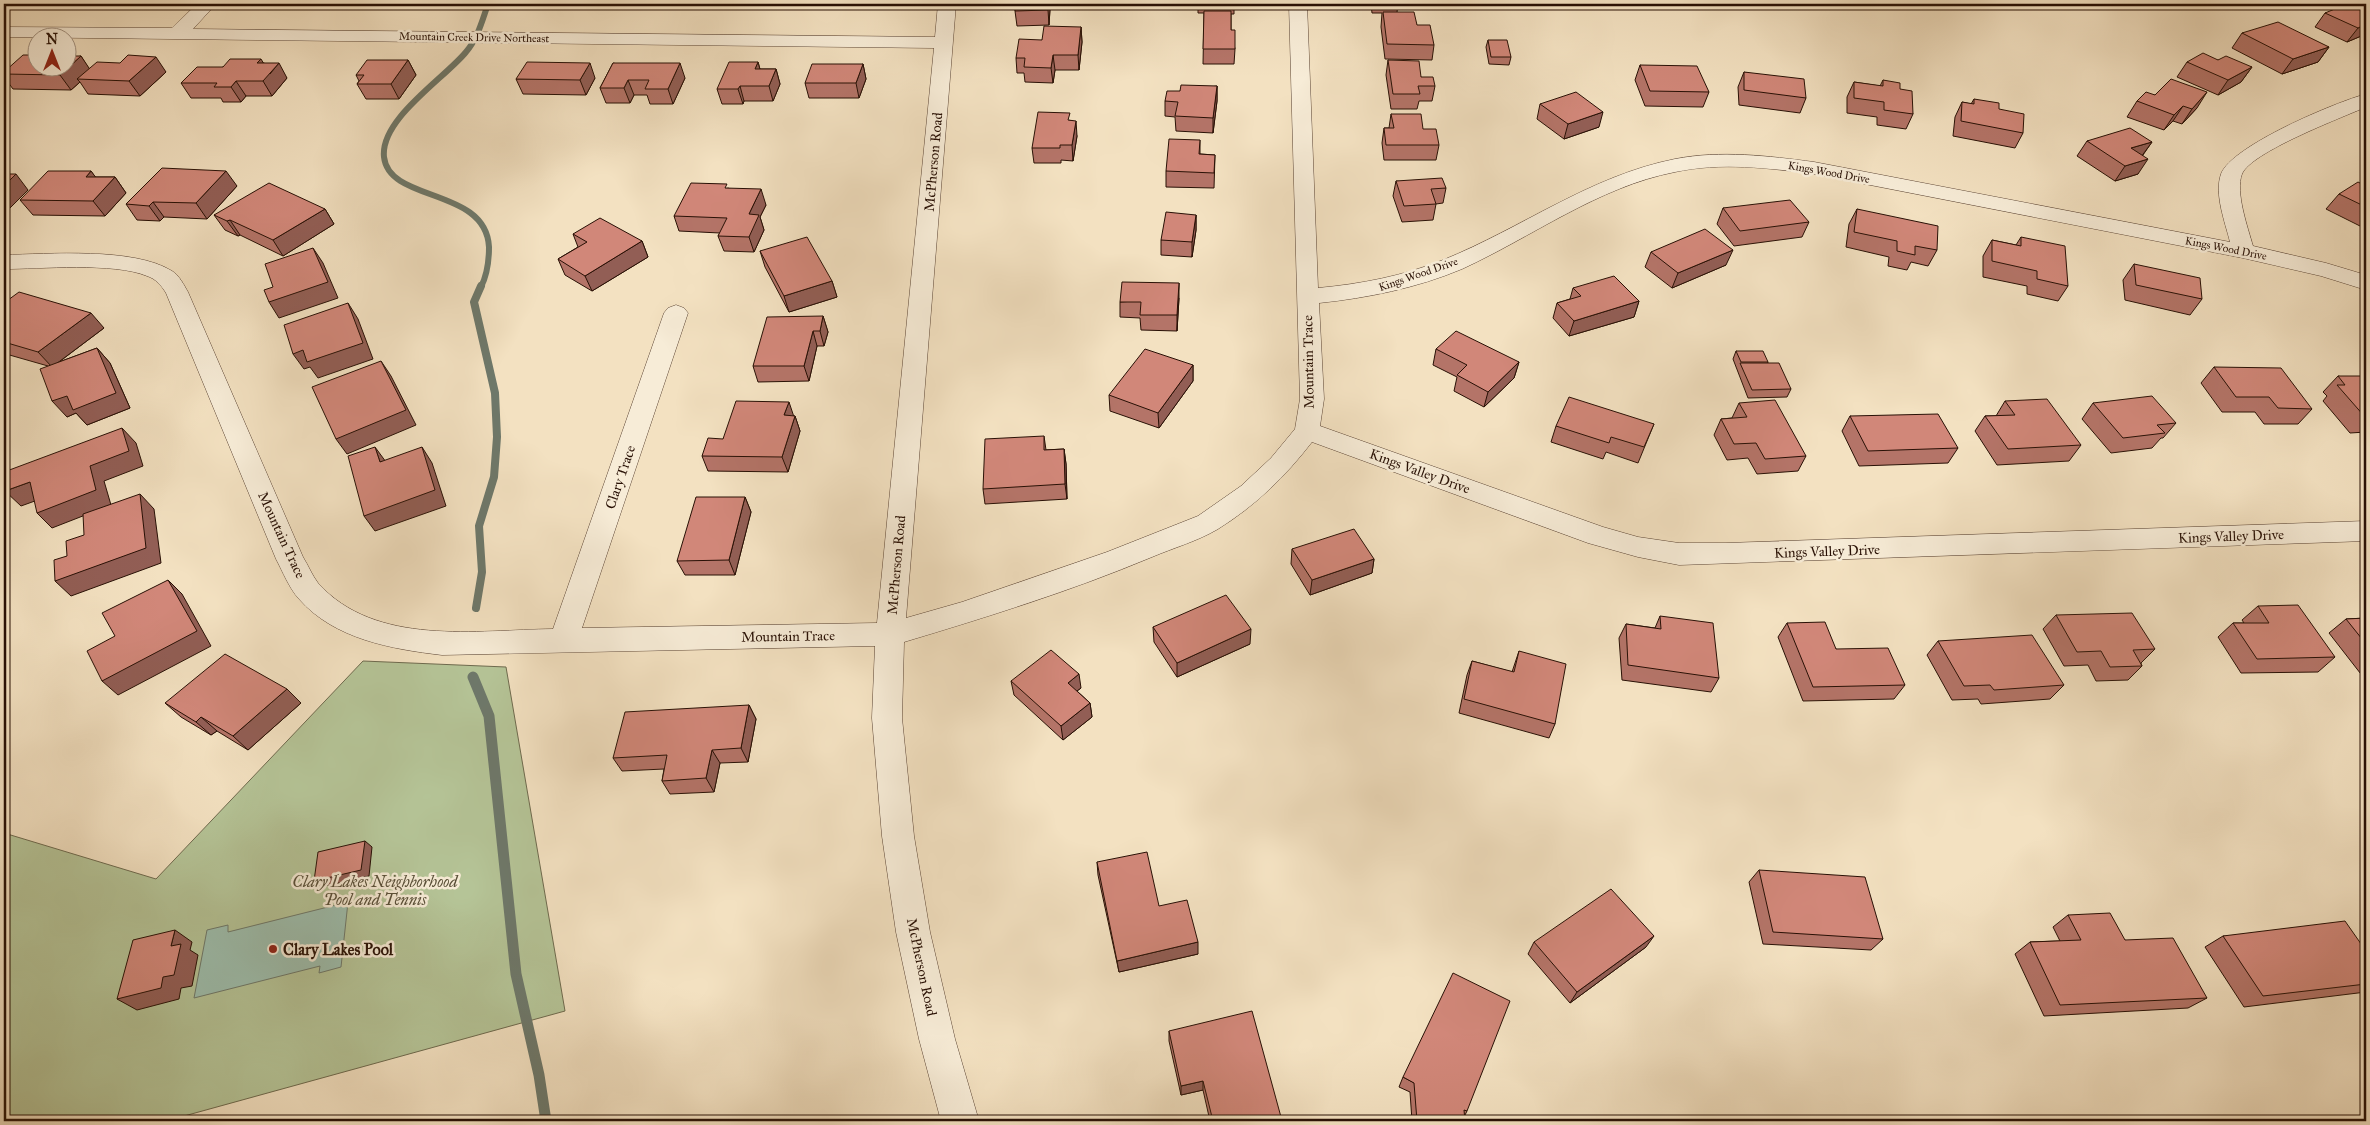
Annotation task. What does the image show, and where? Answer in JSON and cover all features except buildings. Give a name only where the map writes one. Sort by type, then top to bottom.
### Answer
[{"type":"street","points":[[176,34],[207,4]]},
{"type":"street","name":"McPherson Road","points":[[947,4],[890,634],[887,718],[898,836],[913,932],[937,1039],[960,1121]]},
{"type":"street","name":"Mountain Trace","points":[[4,262],[112,263],[142,266],[165,276],[177,292],[290,559],[308,590],[332,612],[366,628],[402,639],[442,643],[890,634],[963,613],[1117,560],[1207,523],[1256,488],[1280,465],[1308,431],[1312,399],[1306,297],[1298,4]]},
{"type":"street","name":"Mountain Creek Drive Northeast","points":[[4,32],[944,43]]},
{"type":"street","points":[[2243,251],[2230,190],[2232,172],[2246,157],[2267,144],[2366,100]]},
{"type":"street","name":"Kings Wood Drive","points":[[1306,297],[1373,290],[1452,264],[1622,181],[1658,169],[1730,160],[1771,162],[1814,168],[2243,251],[2326,270],[2366,283]]},
{"type":"street","name":"Clary Trace","points":[[564,640],[676,313]]},
{"type":"street","name":"Kings Valley Drive","points":[[1308,431],[1598,536],[1638,547],[1679,554],[1726,554],[2366,531]]},
{"type":"green space","name":"Clary Lakes Neighborhood Pool and Tennis","points":[[363,661],[506,667],[565,1011],[166,1121],[4,1121],[4,833],[156,879]]},
{"type":"shaded area","name":"Clary Lakes Pool","points":[[348,902],[341,967],[319,973],[320,966],[194,998],[207,930],[228,925],[228,932]]},
{"type":"waterway","points":[[481,287],[486,273],[489,252],[484,228],[472,214],[456,204],[402,182],[390,172],[384,157],[386,143],[392,128],[416,100],[470,47],[477,35],[488,4]]},
{"type":"waterway","points":[[476,608],[482,572],[479,526],[494,477],[497,437],[495,393],[474,302],[481,286]]},
{"type":"waterway","points":[[473,677],[489,716],[516,974],[539,1075],[546,1121]]},
{"type":"place","name":"Clary Lakes Pool","points":[[273,949]]}]
